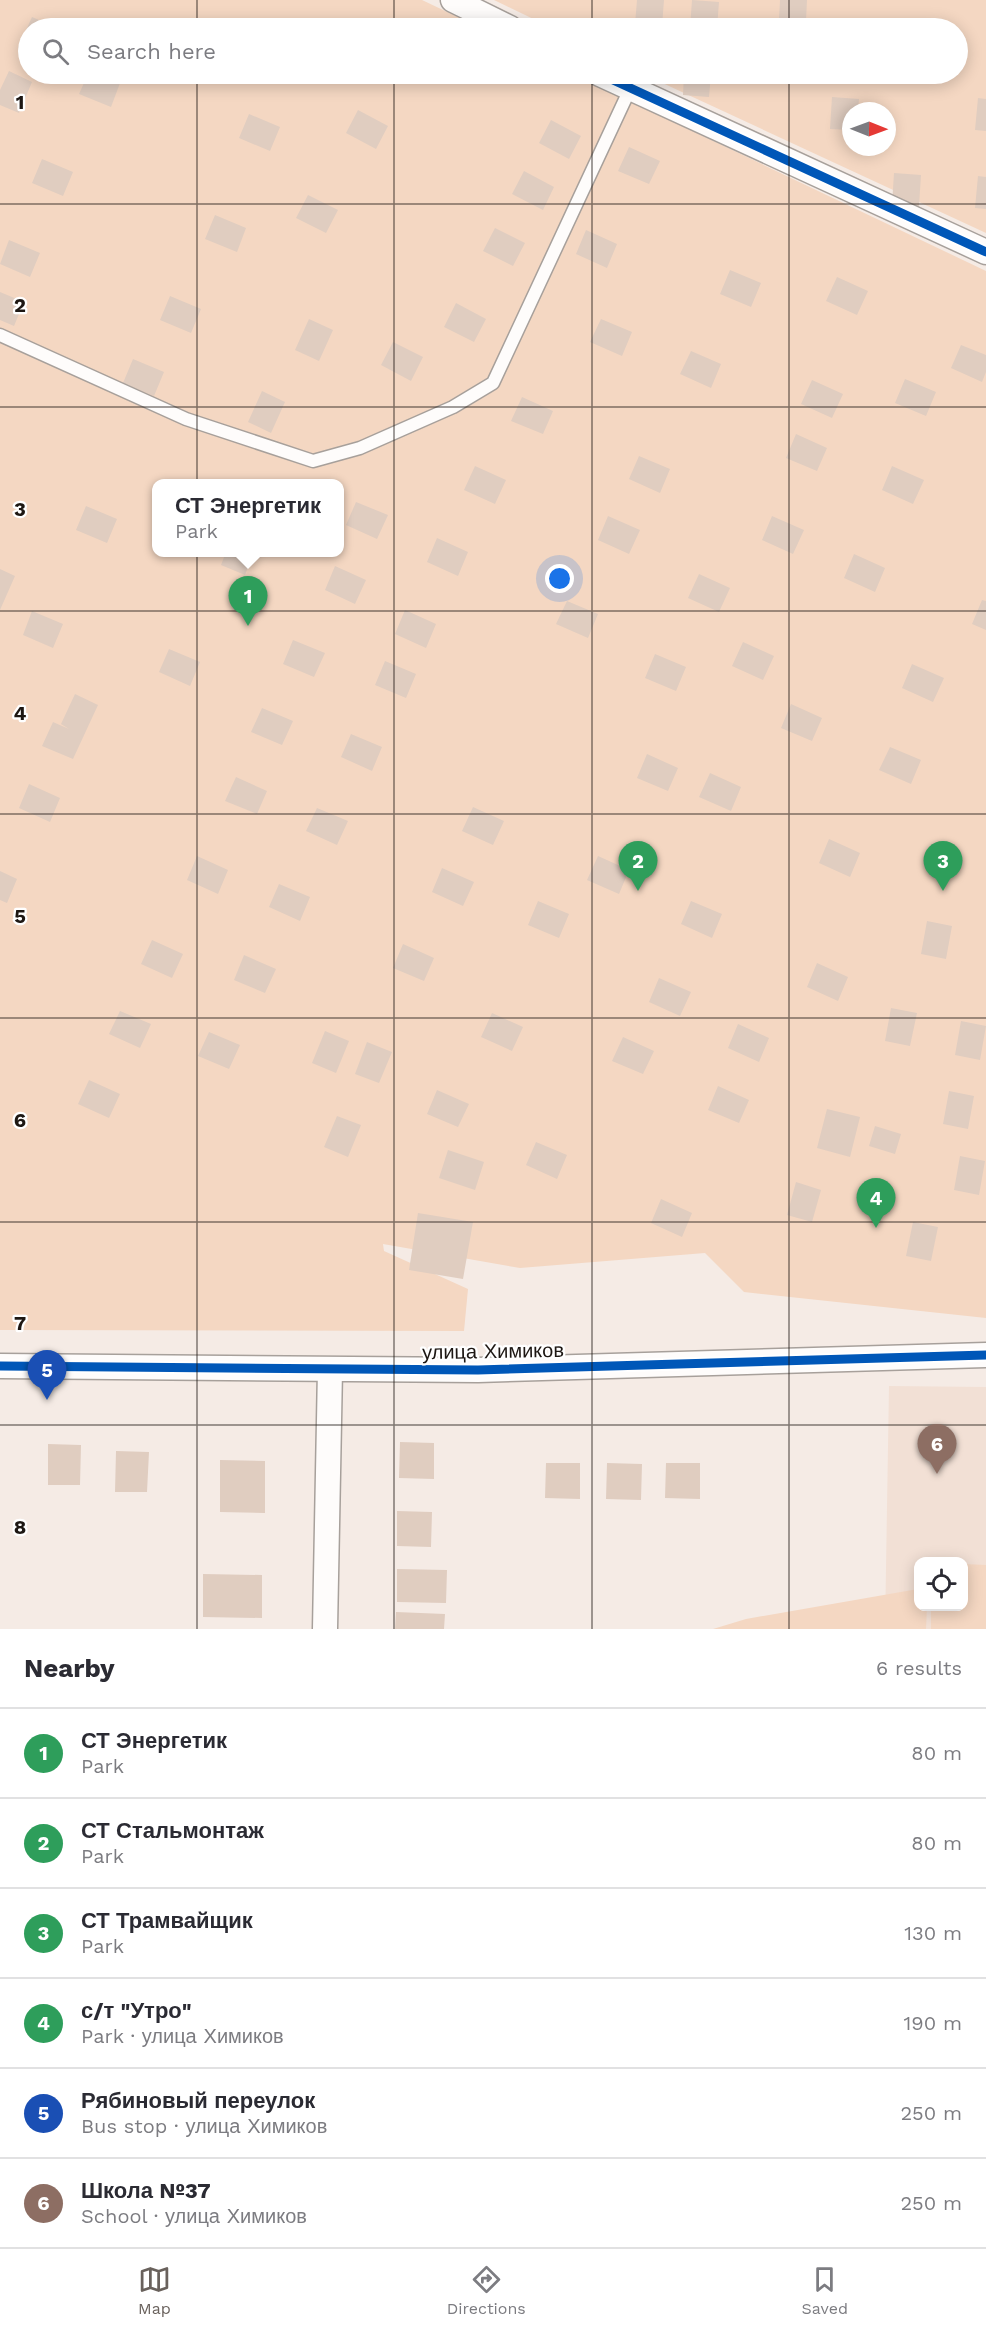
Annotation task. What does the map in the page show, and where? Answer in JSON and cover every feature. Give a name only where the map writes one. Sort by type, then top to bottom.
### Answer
[{"type":"street","points":[[453,0],[490,18]]},
{"type":"street","points":[[620,84],[986,252]]},
{"type":"street","name":"улица Химиков","points":[[0,1366],[490,1370],[986,1355]]},
{"type":"street","points":[[325,1629],[330,1369]]},
{"type":"lane","points":[[0,335],[186,419],[313,460],[360,448],[453,407],[494,383],[630,89]]},
{"type":"shaded area","points":[[0,0],[422,0],[460,18],[18,18],[18,84],[594,84],[986,271],[986,1318],[744,1292],[705,1253],[520,1268],[383,1244],[384,1251],[468,1289],[464,1331],[0,1330]]},
{"type":"shaded area","points":[[494,0],[986,0],[986,233],[665,84],[968,84],[968,18],[531,18]]},
{"type":"shaded area","points":[[889,1386],[986,1387],[986,1629],[885,1629]]},
{"type":"shaded area","points":[[968,1564],[986,1565],[986,1629],[931,1629],[931,1611],[968,1611]]},
{"type":"shaded area","points":[[914,1590],[914,1611],[927,1611],[926,1629],[713,1629],[746,1619]]},
{"type":"building","points":[[637,0],[664,0],[663,18],[636,18]]},
{"type":"building","points":[[692,0],[719,2],[718,18],[691,18]]},
{"type":"building","points":[[780,0],[807,0],[806,18],[779,18]]},
{"type":"building","points":[[9,71],[18,75],[18,84],[31,84],[19,113],[0,105],[0,90]]},
{"type":"building","points":[[84,84],[120,84],[111,107],[79,94]]},
{"type":"building","points":[[684,84],[710,84],[709,97],[683,95]]},
{"type":"building","points":[[832,97],[859,99],[859,102],[842,102],[842,130],[830,129]]},
{"type":"building","points":[[978,98],[986,99],[986,131],[975,130]]},
{"type":"building","points":[[358,110],[388,126],[376,149],[346,133]]},
{"type":"building","points":[[249,114],[280,127],[270,151],[239,138]]},
{"type":"building","points":[[551,120],[581,136],[569,159],[539,143]]},
{"type":"building","points":[[629,147],[660,161],[649,184],[618,171]]},
{"type":"building","points":[[42,159],[73,172],[63,196],[32,183]]},
{"type":"building","points":[[524,171],[554,187],[543,210],[512,194]]},
{"type":"building","points":[[894,173],[921,175],[919,206],[892,204]]},
{"type":"building","points":[[978,176],[986,177],[986,209],[975,208]]},
{"type":"building","points":[[308,195],[338,210],[326,233],[296,218]]},
{"type":"building","points":[[215,215],[246,228],[237,252],[205,239]]},
{"type":"building","points":[[495,228],[525,243],[513,266],[483,251]]},
{"type":"building","points":[[586,230],[617,244],[607,268],[576,254]]},
{"type":"building","points":[[9,240],[40,253],[30,277],[0,264]]},
{"type":"building","points":[[730,270],[761,283],[751,307],[720,294]]},
{"type":"building","points":[[837,277],[868,291],[857,315],[826,301]]},
{"type":"building","points":[[0,292],[24,302],[14,326],[0,320]]},
{"type":"building","points":[[170,296],[201,309],[191,333],[160,320]]},
{"type":"building","points":[[456,303],[486,319],[474,342],[444,327]]},
{"type":"building","points":[[309,319],[333,330],[319,361],[295,350]]},
{"type":"building","points":[[601,319],[632,332],[622,356],[590,342]]},
{"type":"building","points":[[393,342],[423,357],[411,381],[381,365]]},
{"type":"building","points":[[961,345],[986,355],[986,372],[982,382],[951,368]]},
{"type":"building","points":[[691,351],[721,364],[711,388],[680,374]]},
{"type":"building","points":[[133,359],[164,372],[154,396],[123,383]]},
{"type":"building","points":[[905,379],[936,392],[926,416],[895,403]]},
{"type":"building","points":[[812,380],[843,394],[832,418],[801,404]]},
{"type":"building","points":[[262,391],[285,402],[271,433],[248,422]]},
{"type":"building","points":[[522,397],[553,411],[543,434],[511,421]]},
{"type":"building","points":[[796,434],[827,448],[817,471],[786,458]]},
{"type":"building","points":[[639,456],[670,469],[660,493],[629,479]]},
{"type":"building","points":[[475,466],[506,480],[495,504],[464,490]]},
{"type":"building","points":[[892,466],[924,480],[913,504],[882,490]]},
{"type":"building","points":[[356,502],[388,515],[377,539],[346,525]]},
{"type":"building","points":[[86,506],[117,519],[107,543],[76,530]]},
{"type":"building","points":[[608,516],[640,530],[629,554],[598,540]]},
{"type":"building","points":[[772,516],[804,530],[793,554],[762,540]]},
{"type":"building","points":[[437,538],[468,552],[458,576],[427,562]]},
{"type":"building","points":[[854,554],[885,568],[875,592],[844,578]]},
{"type":"building","points":[[224,557],[252,557],[245,575],[221,565]]},
{"type":"building","points":[[335,566],[366,580],[355,604],[325,590]]},
{"type":"building","points":[[0,569],[15,576],[0,610]]},
{"type":"building","points":[[699,574],[730,588],[719,612],[688,598]]},
{"type":"building","points":[[982,600],[986,601],[986,630],[972,624]]},
{"type":"building","points":[[567,601],[598,614],[588,638],[556,624]]},
{"type":"building","points":[[405,610],[436,624],[426,648],[395,634]]},
{"type":"building","points":[[32,611],[63,624],[53,648],[23,635]]},
{"type":"building","points":[[293,640],[325,653],[314,677],[283,664]]},
{"type":"building","points":[[743,642],[774,656],[763,680],[732,666]]},
{"type":"building","points":[[169,649],[200,662],[190,686],[159,672]]},
{"type":"building","points":[[655,654],[686,667],[676,691],[645,678]]},
{"type":"building","points":[[385,661],[416,674],[406,698],[375,685]]},
{"type":"building","points":[[912,664],[944,678],[933,702],[902,688]]},
{"type":"building","points":[[75,694],[98,705],[73,759],[42,746],[53,722],[69,729],[61,724]]},
{"type":"building","points":[[791,704],[822,718],[812,741],[781,728]]},
{"type":"building","points":[[262,708],[293,721],[282,745],[251,732]]},
{"type":"building","points":[[351,734],[382,747],[372,771],[341,757]]},
{"type":"building","points":[[890,747],[921,760],[911,784],[879,770]]},
{"type":"building","points":[[647,754],[678,768],[668,791],[637,778]]},
{"type":"building","points":[[710,773],[741,787],[731,811],[699,797]]},
{"type":"building","points":[[236,777],[267,791],[257,814],[225,801]]},
{"type":"building","points":[[29,784],[60,798],[50,822],[19,808]]},
{"type":"building","points":[[473,807],[504,821],[493,845],[462,831]]},
{"type":"building","points":[[317,808],[348,821],[337,845],[306,831]]},
{"type":"building","points":[[829,839],[860,853],[850,877],[819,863]]},
{"type":"building","points":[[197,856],[228,870],[218,894],[187,880]]},
{"type":"building","points":[[598,856],[629,870],[619,894],[587,880]]},
{"type":"building","points":[[442,868],[474,882],[463,906],[432,892]]},
{"type":"building","points":[[0,871],[17,879],[7,903],[0,900]]},
{"type":"building","points":[[279,884],[310,897],[300,921],[269,907]]},
{"type":"building","points":[[538,901],[569,914],[559,938],[528,925]]},
{"type":"building","points":[[691,901],[722,914],[712,938],[681,924]]},
{"type":"building","points":[[927,921],[952,926],[946,959],[921,954]]},
{"type":"building","points":[[152,940],[183,954],[172,978],[141,964]]},
{"type":"building","points":[[403,944],[434,958],[424,981],[393,968]]},
{"type":"building","points":[[244,955],[276,969],[265,993],[234,980]]},
{"type":"building","points":[[817,963],[848,977],[838,1001],[807,987]]},
{"type":"building","points":[[659,978],[691,992],[680,1016],[649,1002]]},
{"type":"building","points":[[891,1008],[917,1013],[910,1046],[885,1041]]},
{"type":"building","points":[[120,1011],[151,1024],[140,1048],[109,1034]]},
{"type":"building","points":[[492,1013],[523,1027],[512,1051],[481,1037]]},
{"type":"building","points":[[961,1021],[986,1026],[980,1060],[955,1055]]},
{"type":"building","points":[[738,1024],[769,1038],[759,1062],[728,1048]]},
{"type":"building","points":[[325,1031],[349,1041],[336,1073],[312,1063]]},
{"type":"building","points":[[209,1032],[240,1045],[229,1069],[198,1056]]},
{"type":"building","points":[[623,1037],[654,1051],[643,1074],[612,1061]]},
{"type":"building","points":[[367,1042],[392,1052],[379,1083],[355,1074]]},
{"type":"building","points":[[89,1080],[120,1094],[109,1118],[78,1104]]},
{"type":"building","points":[[718,1086],[749,1100],[739,1123],[708,1110]]},
{"type":"building","points":[[437,1090],[469,1104],[458,1127],[427,1114]]},
{"type":"building","points":[[949,1091],[974,1096],[968,1129],[943,1124]]},
{"type":"building","points":[[827,1109],[860,1117],[850,1157],[817,1148]]},
{"type":"building","points":[[337,1116],[361,1125],[348,1157],[324,1147]]},
{"type":"building","points":[[875,1126],[901,1134],[895,1154],[869,1146]]},
{"type":"building","points":[[536,1142],[567,1155],[557,1179],[526,1165]]},
{"type":"building","points":[[448,1150],[484,1162],[475,1190],[439,1178]]},
{"type":"building","points":[[960,1156],[985,1161],[979,1195],[954,1190]]},
{"type":"building","points":[[796,1182],[821,1190],[812,1222],[787,1215]]},
{"type":"building","points":[[661,1199],[692,1213],[682,1237],[651,1223]]},
{"type":"building","points":[[418,1213],[473,1222],[463,1279],[409,1270]]},
{"type":"building","points":[[913,1222],[938,1227],[931,1261],[906,1256]]},
{"type":"building","points":[[400,1442],[434,1443],[434,1479],[399,1478]]},
{"type":"building","points":[[48,1444],[81,1445],[80,1485],[48,1485]]},
{"type":"building","points":[[116,1451],[149,1452],[147,1492],[115,1492]]},
{"type":"building","points":[[220,1460],[265,1461],[265,1513],[220,1512]]},
{"type":"building","points":[[546,1463],[580,1463],[580,1499],[545,1498]]},
{"type":"building","points":[[607,1463],[642,1464],[641,1500],[606,1499]]},
{"type":"building","points":[[666,1463],[700,1463],[700,1499],[665,1498]]},
{"type":"building","points":[[397,1511],[432,1512],[431,1547],[397,1546]]},
{"type":"building","points":[[397,1569],[447,1570],[446,1603],[397,1602]]},
{"type":"building","points":[[203,1574],[262,1575],[262,1618],[203,1617]]},
{"type":"building","points":[[396,1612],[445,1614],[444,1629],[395,1629]]},
{"type":"cycle path","points":[[622,84],[986,252]]},
{"type":"cycle path","points":[[0,1366],[478,1370],[986,1355]]},
{"type":"place","name":"СТ Энергетик","points":[[248,626]]},
{"type":"place","name":"СТ Стальмонтаж","points":[[638,891]]},
{"type":"place","name":"СТ Трамвайщик","points":[[943,891]]},
{"type":"place","name":"с/т \"Утро\"","points":[[876,1228]]},
{"type":"place","name":"Рябиновый переулок","points":[[47,1400]]},
{"type":"place","name":"Школа №37","points":[[937,1474]]}]
